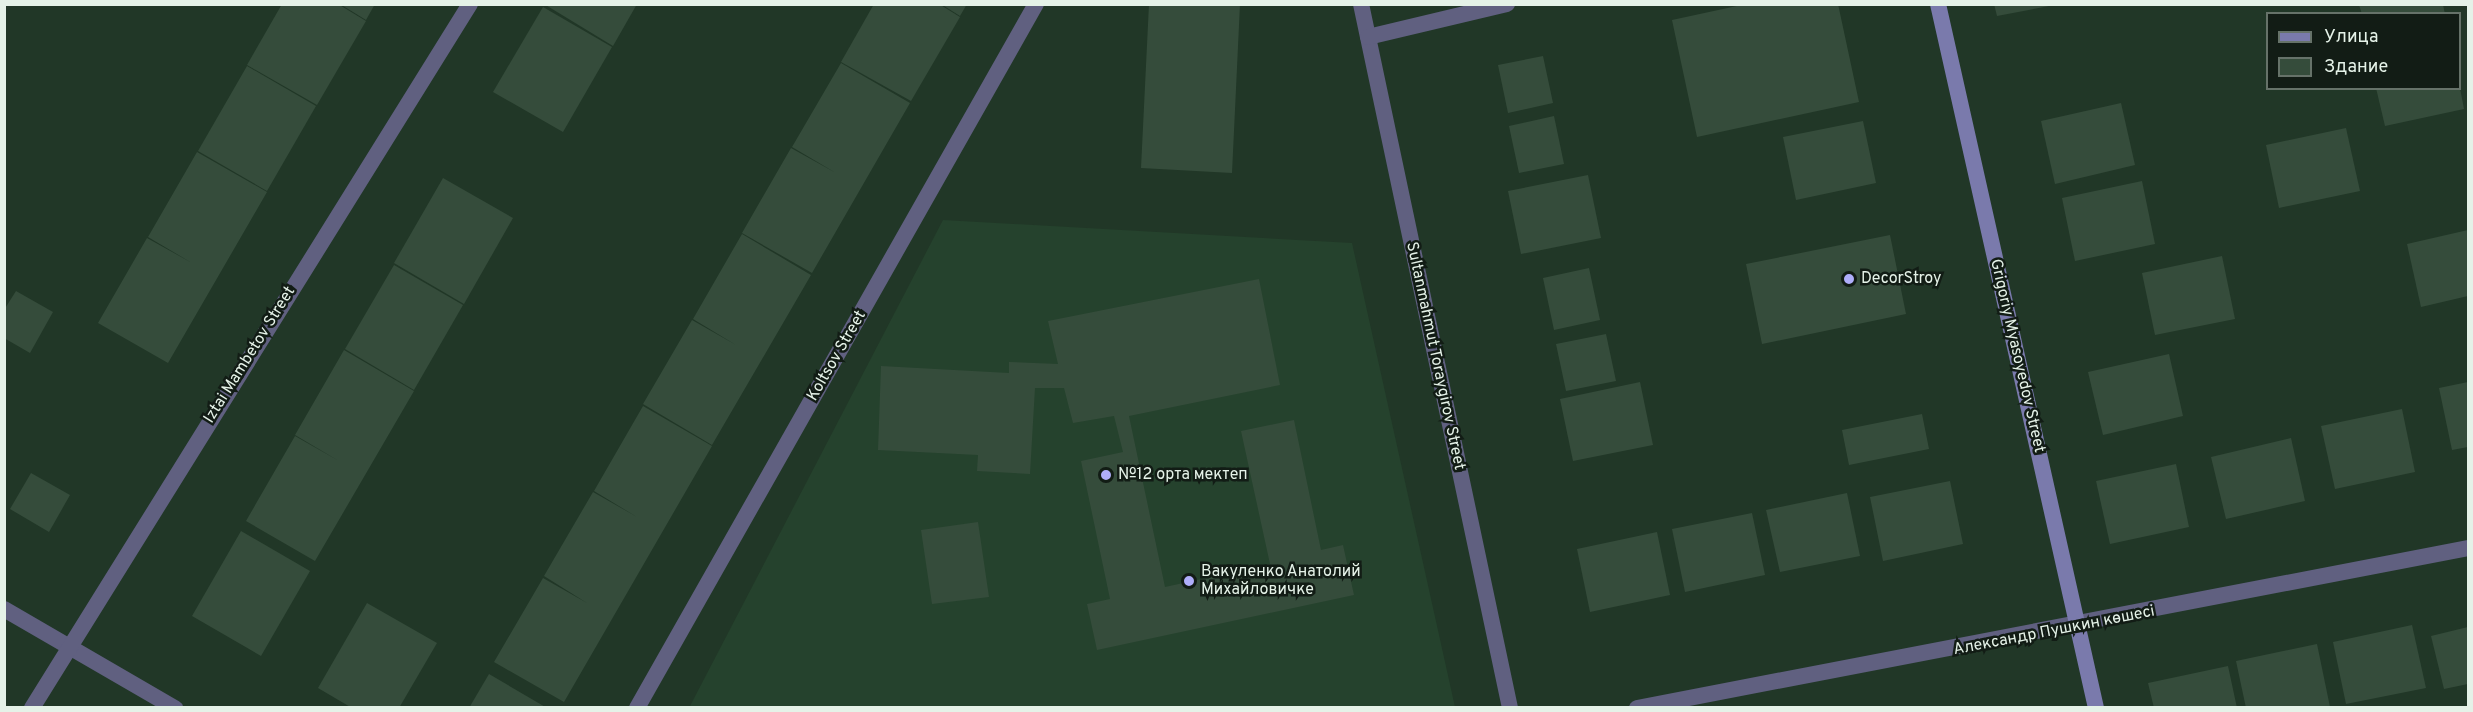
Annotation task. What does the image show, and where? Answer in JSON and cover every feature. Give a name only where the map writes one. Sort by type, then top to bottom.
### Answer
[{"type":"main road","name":"Grigoriy Myasoyedov Street","points":[[1938,4],[2096,708]]},
{"type":"street","name":"Iztai Mambetov Street","points":[[32,708],[68,645],[470,4]]},
{"type":"street","name":"Koltsov Street","points":[[637,708],[1036,4]]},
{"type":"street","name":"Sultanmahmut Toraygirov Street","points":[[1361,4],[1510,708]]},
{"type":"street","points":[[1368,37],[1507,4]]},
{"type":"street","name":"Александр Пушкин көшесі","points":[[1637,708],[2078,627],[2469,548]]},
{"type":"street","points":[[4,609],[175,708]]},
{"type":"shaded area","name":"№12 орта мектеп","points":[[943,220],[1352,243],[1455,707],[689,708]]},
{"type":"building","points":[[282,4],[338,4],[366,21],[317,105],[247,65]]},
{"type":"building","points":[[340,4],[375,4],[366,20]]},
{"type":"building","points":[[544,4],[637,4],[613,46]]},
{"type":"building","points":[[874,4],[939,4],[960,17],[911,101],[841,62]]},
{"type":"building","points":[[941,4],[967,4],[960,16]]},
{"type":"building","points":[[1149,4],[1240,4],[1232,173],[1141,168]]},
{"type":"building","points":[[1746,4],[1838,4],[1859,102],[1697,137],[1672,20]]},
{"type":"building","points":[[1994,4],[2049,4],[2049,6],[1997,16]]},
{"type":"building","points":[[2359,5],[2443,5],[2445,12],[2361,12]]},
{"type":"building","points":[[543,7],[612,47],[563,132],[493,92]]},
{"type":"building","points":[[1543,56],[1553,103],[1508,113],[1498,65]]},
{"type":"building","points":[[841,63],[910,103],[812,273],[742,233],[791,148],[836,173],[792,147]]},
{"type":"building","points":[[247,66],[316,106],[267,191],[198,151]]},
{"type":"building","points":[[2376,90],[2460,90],[2464,109],[2385,126]]},
{"type":"building","points":[[2121,103],[2135,165],[2055,184],[2041,121]]},
{"type":"building","points":[[1554,116],[1564,164],[1519,173],[1509,126]]},
{"type":"building","points":[[1863,121],[1876,183],[1796,200],[1783,137]]},
{"type":"building","points":[[2346,128],[2360,191],[2279,208],[2266,145]]},
{"type":"building","points":[[197,152],[267,192],[168,363],[98,323],[147,238],[192,263],[148,237]]},
{"type":"building","points":[[1588,175],[1601,238],[1521,254],[1508,191]]},
{"type":"building","points":[[443,178],[513,218],[464,304],[394,263]]},
{"type":"building","points":[[2142,181],[2155,244],[2075,261],[2062,198]]},
{"type":"building","points":[[2468,230],[2468,296],[2421,307],[2407,244]]},
{"type":"building","points":[[742,234],[811,275],[712,445],[643,404],[692,320],[736,345],[693,319]]},
{"type":"building","points":[[1890,235],[1906,314],[1762,344],[1746,264]]},
{"type":"building","points":[[2222,256],[2235,319],[2155,335],[2142,273]]},
{"type":"building","points":[[394,265],[463,305],[414,390],[345,349]]},
{"type":"building","points":[[1589,268],[1600,320],[1554,330],[1543,278]]},
{"type":"building","points":[[1259,279],[1280,385],[1129,416],[1165,587],[1270,564],[1241,431],[1294,420],[1321,550],[1343,545],[1354,595],[1097,650],[1087,604],[1110,599],[1081,461],[1123,452],[1114,416],[1073,423],[1064,388],[1035,388],[1030,474],[977,471],[978,455],[878,450],[881,366],[1009,373],[1009,362],[1058,364],[1048,321]]},
{"type":"building","points":[[16,291],[53,312],[30,353],[4,338],[4,310]]},
{"type":"building","points":[[1606,334],[1616,381],[1566,391],[1556,344]]},
{"type":"building","points":[[344,350],[414,391],[315,561],[246,521],[295,436],[339,461],[295,435]]},
{"type":"building","points":[[2169,354],[2183,416],[2103,435],[2088,372]]},
{"type":"building","points":[[1640,382],[1653,445],[1573,461],[1560,399]]},
{"type":"building","points":[[2468,382],[2468,447],[2452,450],[2439,388]]},
{"type":"building","points":[[643,406],[712,446],[564,702],[494,662],[543,578],[587,603],[544,576],[593,492],[637,517],[594,491]]},
{"type":"building","points":[[2402,409],[2415,472],[2335,489],[2321,426]]},
{"type":"building","points":[[1922,414],[1929,449],[1849,465],[1842,430]]},
{"type":"building","points":[[2291,438],[2305,501],[2226,519],[2211,457]]},
{"type":"building","points":[[2176,464],[2189,527],[2110,544],[2096,481]]},
{"type":"building","points":[[31,473],[70,495],[49,532],[10,509]]},
{"type":"building","points":[[1950,481],[1963,544],[1883,561],[1870,497]]},
{"type":"building","points":[[1847,493],[1860,556],[1780,572],[1766,510]]},
{"type":"building","points":[[1752,513],[1765,575],[1685,592],[1672,529]]},
{"type":"building","points":[[978,522],[989,597],[932,604],[921,530]]},
{"type":"building","points":[[241,531],[310,571],[261,656],[192,616]]},
{"type":"building","points":[[1657,532],[1670,595],[1590,612],[1577,549]]},
{"type":"building","points":[[367,603],[437,643],[399,708],[352,708],[318,688]]},
{"type":"building","points":[[2412,625],[2426,688],[2346,704],[2333,642]]},
{"type":"building","points":[[2468,627],[2468,684],[2444,689],[2431,636]]},
{"type":"building","points":[[2317,644],[2330,707],[2246,708],[2236,661]]},
{"type":"building","points":[[2228,666],[2237,708],[2154,708],[2148,683]]},
{"type":"building","points":[[489,674],[547,708],[469,708]]},
{"type":"place","name":"DecorStroy","points":[[1849,279]]},
{"type":"place","name":"№12 орта мектеп","points":[[1106,475]]},
{"type":"place","name":"Вакуленко Анатолий Михайловичке","points":[[1189,581]]}]
